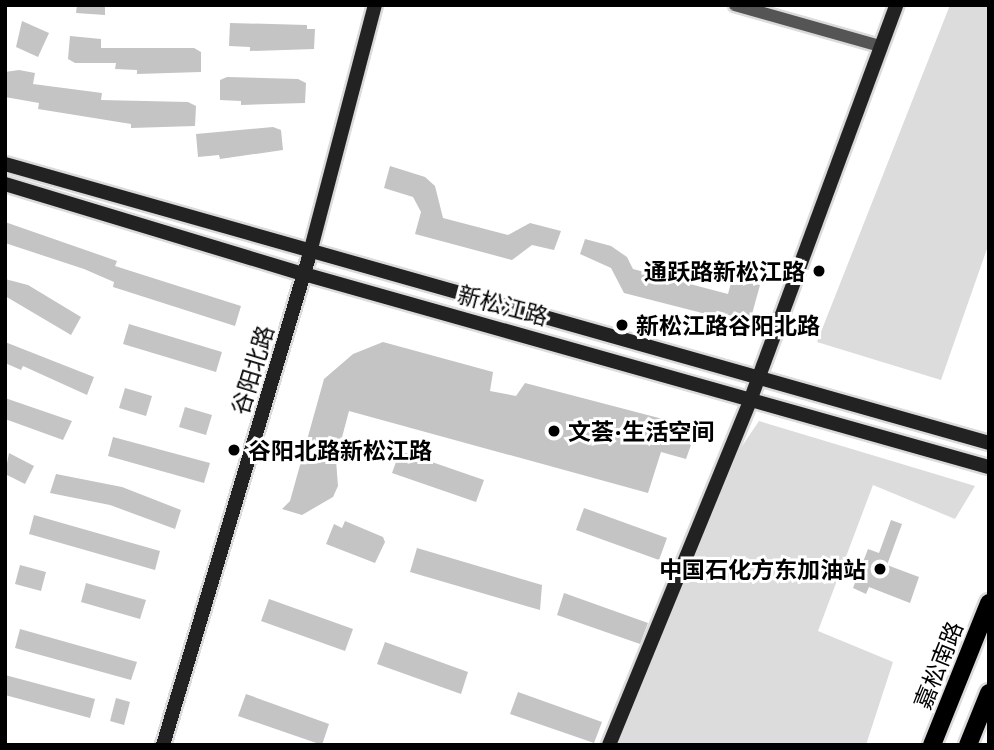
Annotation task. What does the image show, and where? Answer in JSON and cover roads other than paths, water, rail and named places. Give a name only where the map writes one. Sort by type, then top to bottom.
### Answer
[{"type":"main road","name":"谷阳北路","points":[[163,745],[311,251],[375,5]]},
{"type":"main road","points":[[609,745],[751,398],[896,5]]},
{"type":"main road","name":"新松江路","points":[[5,164],[989,443]]},
{"type":"main road","name":"新松江路","points":[[5,184],[304,274],[989,467]]},
{"type":"main road","name":"嘉松南路","points":[[932,745],[989,603]]},
{"type":"main road","points":[[968,745],[989,693]]},
{"type":"street","points":[[735,5],[880,46]]},
{"type":"place","name":"通跃路新松江路","points":[[819,271]]},
{"type":"place","name":"新松江路谷阳北路","points":[[622,325]]},
{"type":"place","name":"文荟·生活空间","points":[[554,431]]},
{"type":"place","name":"谷阳北路新松江路","points":[[234,450]]},
{"type":"place","name":"中国石化方东加油站","points":[[880,569]]}]
